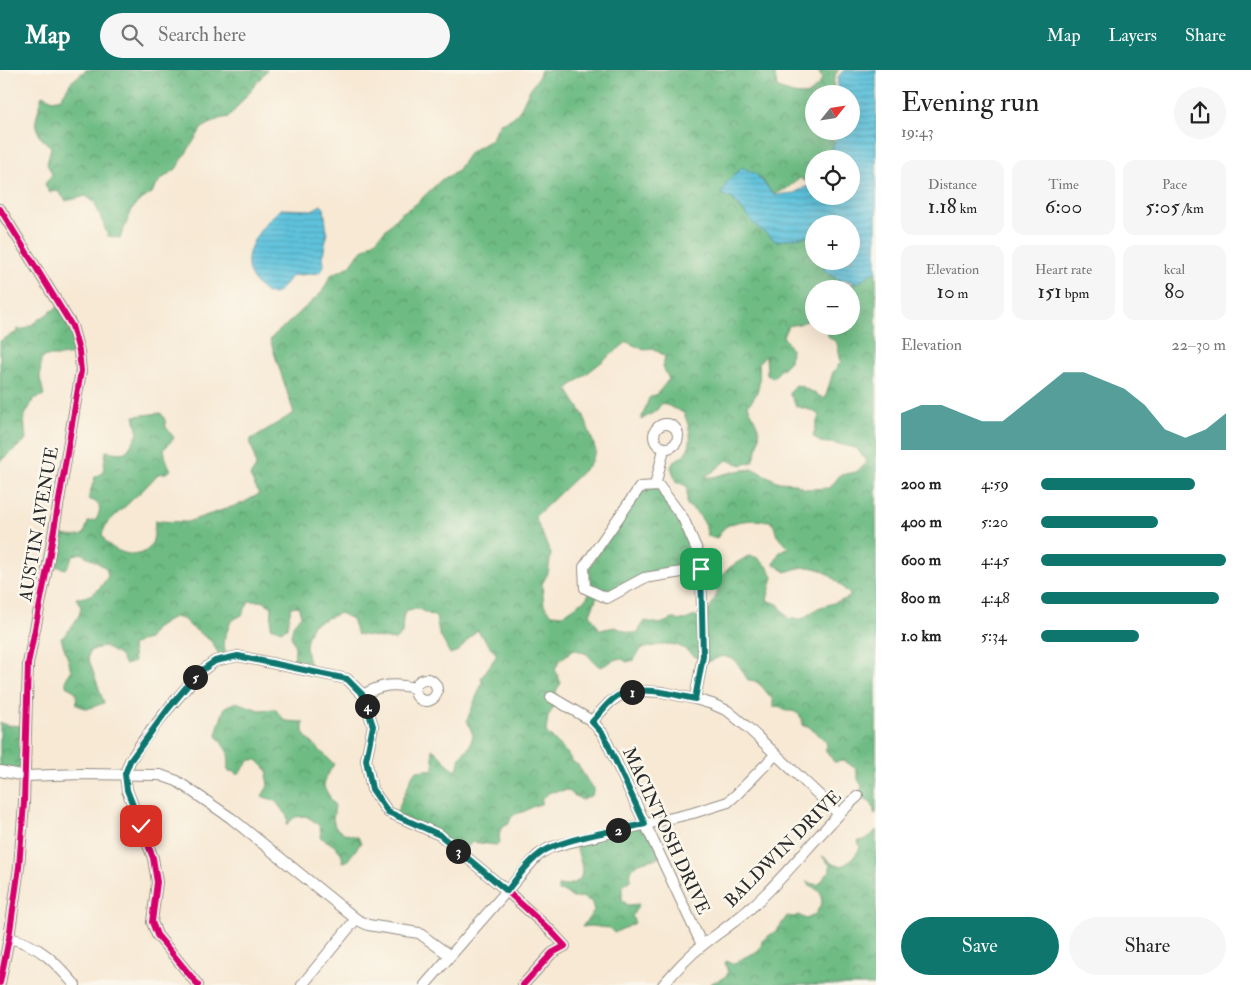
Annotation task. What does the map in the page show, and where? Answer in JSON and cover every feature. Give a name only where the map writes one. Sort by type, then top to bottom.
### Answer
[{"type":"street","name":"AUSTIN AVENUE","points":[[0,209],[72,326],[79,351],[81,371],[49,559],[28,664],[25,776],[19,866],[9,938],[0,983]]},
{"type":"street","points":[[655,486],[664,449]]},
{"type":"street","points":[[695,699],[703,656],[701,559],[683,518],[659,486],[640,487],[584,567],[585,588],[607,598],[644,578],[701,569]]},
{"type":"street","points":[[198,985],[157,935],[152,922],[157,882],[153,858],[127,790],[125,774],[130,761],[168,709],[198,673],[215,661],[238,656],[347,679],[363,695],[373,726],[366,760],[372,789],[388,812],[440,835],[507,891],[565,946],[552,953],[523,985]]},
{"type":"street","points":[[363,695],[382,686],[398,685],[415,688]]},
{"type":"street","points":[[592,722],[610,702],[624,693],[641,691],[662,692],[695,699],[728,711],[747,727],[774,755],[791,767],[838,813]]},
{"type":"street","name":"MACINTOSH DRIVE","points":[[552,697],[592,722],[603,734],[702,945]]},
{"type":"street","points":[[425,985],[449,955],[538,855],[549,848],[728,802],[774,755]]},
{"type":"street","points":[[2,773],[25,776],[82,774],[160,775],[177,781],[232,818],[356,918],[368,925],[420,933],[449,955]]},
{"type":"street","name":"BALDWIN DRIVE","points":[[663,985],[680,965],[702,945],[754,905],[783,877],[838,813],[858,796]]},
{"type":"street","points":[[302,985],[356,918]]},
{"type":"street","points":[[9,938],[23,941],[42,951],[75,985]]},
{"type":"green space","points":[[86,70],[267,70],[229,117],[219,119],[202,128],[176,169],[160,180],[152,193],[138,202],[132,210],[120,238],[108,236],[95,203],[86,196],[66,201],[58,191],[49,192],[45,184],[52,174],[47,164],[51,147],[39,136],[36,120],[42,95],[53,100],[61,98],[71,82]]},
{"type":"green space","points":[[541,70],[774,70],[777,87],[789,93],[805,95],[805,140],[833,140],[830,150],[805,150],[805,181],[800,178],[786,189],[773,194],[760,177],[749,172],[728,191],[738,207],[746,211],[770,231],[778,242],[793,231],[799,235],[805,235],[805,270],[832,270],[839,280],[805,280],[805,322],[788,326],[783,336],[791,349],[790,361],[773,378],[767,375],[766,356],[759,362],[757,390],[748,405],[759,430],[758,446],[753,462],[742,465],[727,460],[704,477],[753,469],[779,482],[793,483],[805,489],[830,488],[840,475],[856,472],[867,463],[857,448],[820,442],[813,436],[819,415],[813,411],[796,406],[789,392],[796,385],[825,399],[833,372],[841,362],[837,343],[828,335],[860,335],[859,280],[876,268],[876,814],[870,802],[859,797],[862,786],[856,769],[845,761],[834,762],[825,749],[827,747],[826,742],[808,726],[803,726],[798,714],[793,711],[786,711],[778,706],[773,707],[773,700],[756,682],[748,680],[736,662],[722,656],[704,663],[687,650],[669,644],[641,649],[634,660],[627,662],[622,659],[616,659],[601,667],[587,654],[574,649],[559,661],[555,670],[561,683],[556,691],[558,701],[548,716],[546,732],[567,753],[573,762],[578,765],[590,785],[594,788],[592,795],[582,800],[568,790],[550,792],[542,799],[541,804],[513,816],[509,823],[502,828],[499,836],[500,842],[496,845],[472,842],[461,854],[432,832],[396,814],[413,774],[416,771],[434,769],[432,749],[457,770],[460,757],[470,746],[473,735],[467,720],[482,683],[481,678],[497,655],[477,630],[458,651],[450,654],[439,633],[436,617],[418,609],[407,610],[403,617],[402,634],[395,640],[357,634],[352,619],[340,613],[313,624],[306,647],[312,670],[294,666],[295,647],[291,636],[293,625],[301,615],[298,606],[291,607],[287,628],[281,631],[271,627],[272,607],[262,601],[249,601],[242,615],[231,621],[223,642],[227,657],[221,658],[211,641],[183,619],[174,617],[155,629],[148,639],[132,646],[134,662],[125,665],[120,656],[104,646],[90,651],[88,657],[104,703],[87,709],[77,705],[76,692],[66,686],[66,679],[71,671],[61,638],[65,636],[79,615],[81,607],[76,598],[82,598],[95,592],[108,576],[106,568],[81,553],[74,555],[66,569],[51,565],[54,533],[69,536],[84,534],[88,522],[96,520],[100,509],[99,506],[96,502],[88,499],[95,477],[103,472],[106,451],[119,453],[128,449],[138,434],[134,416],[161,413],[166,427],[174,438],[164,449],[166,460],[171,470],[158,474],[107,523],[102,534],[107,543],[112,547],[128,554],[140,554],[149,548],[153,539],[155,521],[187,522],[243,503],[259,494],[250,476],[256,467],[253,450],[250,445],[251,439],[294,413],[270,340],[322,292],[331,275],[350,266],[359,253],[376,240],[400,214],[416,204],[441,180],[456,172],[470,152],[491,140],[500,123],[516,115]],"holes":[[[627,342],[644,350],[652,348],[665,356],[663,367],[669,379],[657,394],[649,398],[641,420],[656,411],[662,403],[684,413],[690,435],[689,446],[671,467],[676,482],[687,486],[687,505],[701,518],[707,531],[707,536],[717,538],[726,527],[737,522],[771,521],[777,536],[788,547],[779,553],[774,564],[786,572],[807,567],[823,571],[830,575],[851,596],[818,608],[802,619],[789,619],[778,604],[767,600],[773,577],[767,566],[756,557],[748,556],[730,567],[722,575],[715,598],[706,617],[695,616],[685,620],[673,619],[660,624],[645,621],[637,633],[630,633],[615,627],[600,630],[590,614],[598,594],[619,594],[644,579],[698,571],[696,550],[666,493],[653,487],[636,493],[586,573],[591,588],[587,598],[563,615],[552,614],[544,605],[542,584],[548,573],[551,554],[535,517],[589,465],[596,451],[584,416],[567,389]]]},
{"type":"green space","points":[[818,70],[839,70],[834,78],[834,84],[818,85],[822,79]]},
{"type":"green space","points":[[59,306],[79,353],[46,356],[41,361],[40,378],[44,395],[34,399],[24,417],[26,440],[0,461],[0,341],[17,332],[18,329],[25,329]]},
{"type":"green space","points":[[236,702],[259,710],[275,709],[285,721],[303,722],[303,732],[306,737],[334,764],[325,779],[324,787],[335,806],[333,819],[335,827],[346,834],[358,837],[361,843],[347,861],[342,862],[339,850],[320,837],[319,827],[306,816],[295,817],[286,825],[288,820],[286,813],[275,801],[262,796],[268,786],[268,771],[257,760],[250,760],[238,775],[233,771],[229,772],[227,768],[229,763],[228,753],[217,736],[225,707]]},
{"type":"green space","points":[[0,722],[6,725],[24,726],[25,775],[0,771]]},
{"type":"green space","points":[[645,823],[660,857],[635,865],[632,869],[631,879],[622,887],[622,899],[627,905],[639,904],[632,916],[635,923],[614,933],[609,928],[582,927],[594,911],[592,902],[582,897],[573,898],[565,892],[558,891],[558,886],[570,885],[577,882],[581,877],[581,865],[575,841]]},
{"type":"green space","points":[[876,830],[876,985],[709,985],[728,973],[725,962],[728,961],[734,964],[756,952],[762,941],[778,929],[787,916],[794,917],[798,915],[806,919],[815,915],[822,902],[820,892],[806,882],[818,885],[830,871],[830,865],[822,856],[835,865],[843,865],[853,858],[860,848],[858,841],[868,838]]},
{"type":"water","points":[[844,70],[876,70],[876,273],[871,273],[860,282],[860,280],[840,280],[825,270],[860,270],[860,215],[805,215],[805,236],[776,241],[755,225],[734,200],[721,194],[727,182],[742,167],[756,174],[774,195],[794,193],[805,188],[805,205],[860,205],[860,150],[831,150],[835,140],[860,140],[860,85],[838,85],[838,77]]},
{"type":"water","points":[[321,205],[324,208],[327,234],[322,270],[318,273],[291,276],[278,292],[274,294],[267,293],[253,279],[249,269],[248,258],[256,237],[281,209],[312,210]]},
{"type":"cycle path","points":[[0,209],[72,326],[79,351],[81,371],[49,559],[28,664],[24,803],[19,867],[9,938],[0,983]]},
{"type":"cycle path","points":[[198,985],[157,935],[152,922],[157,882],[153,858],[127,790],[125,774],[130,761],[142,742],[199,673],[215,661],[238,656],[347,679],[363,695],[373,726],[366,760],[372,789],[388,812],[440,835],[507,891],[565,946],[552,953],[523,985]]},
{"type":"route","points":[[141,826],[127,790],[125,774],[130,761],[142,742],[198,673],[215,661],[238,656],[347,679],[363,695],[373,726],[366,760],[372,789],[388,812],[440,835],[507,891],[538,855],[549,848],[645,824],[603,734],[592,722],[610,702],[624,693],[641,691],[662,692],[695,699],[703,656],[701,569]]}]
